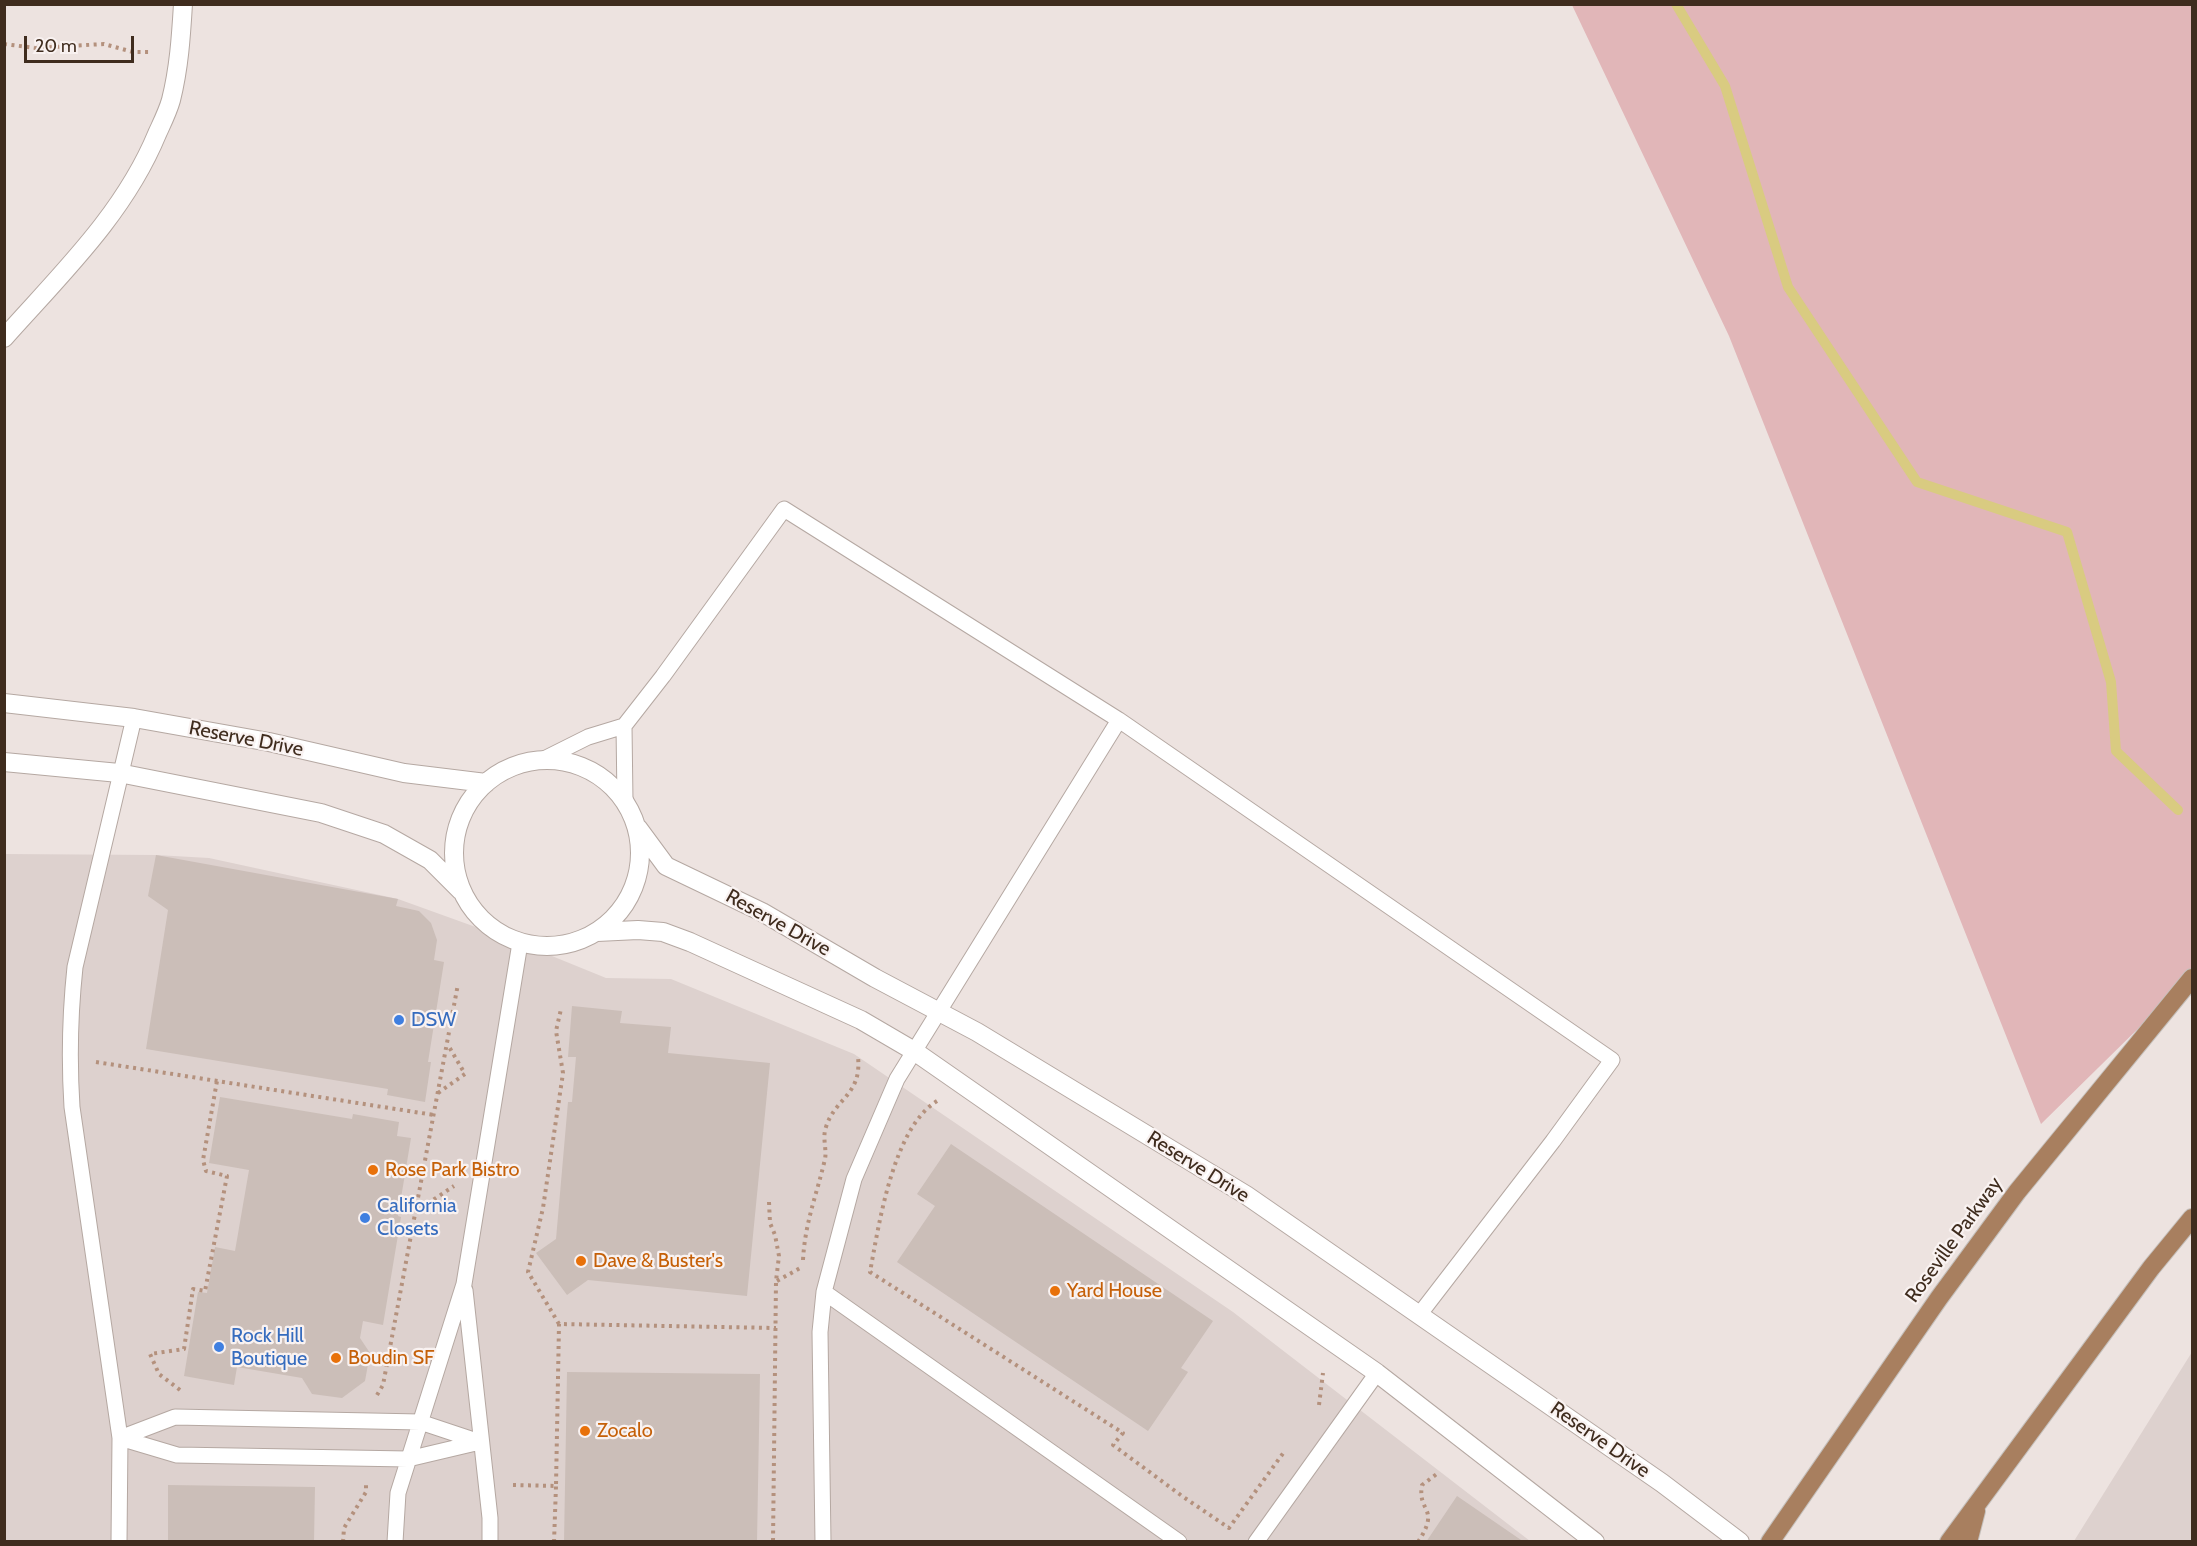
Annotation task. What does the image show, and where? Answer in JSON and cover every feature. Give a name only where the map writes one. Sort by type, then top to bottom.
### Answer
[{"type":"main road","name":"Roseville Parkway","points":[[1770,1542],[1939,1298],[2017,1192],[2193,978]]},
{"type":"main road","points":[[1949,1542],[2151,1268],[2193,1218]]},
{"type":"main road","points":[[1968,1542],[1978,1503]]},
{"type":"street","points":[[4,338],[93,238],[135,181],[171,102],[181,52],[183,4]]},
{"type":"street","name":"Reserve Drive","points":[[4,704],[134,718],[269,742],[404,773],[486,783]]},
{"type":"street","points":[[4,762],[119,773],[321,813],[384,834],[429,860],[463,893],[477,915],[496,932],[520,943],[547,947],[573,943],[597,932],[620,913],[635,887],[641,858],[638,828],[625,801],[604,778],[576,763],[544,759],[513,765],[486,783],[466,806],[456,834],[454,864],[463,893]]},
{"type":"street","name":"Reserve Drive","points":[[638,828],[666,866],[762,912],[875,978],[1017,1055],[1246,1195],[1662,1483],[1740,1542]]},
{"type":"street","points":[[597,932],[638,930],[663,932],[690,942],[861,1020],[914,1051],[1377,1373],[1595,1542]]},
{"type":"lane","points":[[544,759],[588,737],[624,726],[663,676],[784,508],[1119,720],[1612,1060],[1553,1142],[1419,1315]]},
{"type":"lane","points":[[119,1542],[120,1438],[72,1107],[69,1058],[75,967],[119,773],[134,718]]},
{"type":"lane","points":[[824,1542],[820,1332],[824,1292],[854,1179],[893,1088],[914,1051],[1119,720]]},
{"type":"lane","points":[[624,726],[625,801]]},
{"type":"lane","points":[[395,1542],[398,1492],[464,1284],[520,943]]},
{"type":"lane","points":[[464,1284],[490,1518],[490,1542]]},
{"type":"lane","points":[[824,1292],[1179,1542]]},
{"type":"lane","points":[[1256,1542],[1377,1373]]},
{"type":"lane","points":[[120,1438],[175,1417],[420,1422],[480,1442]]},
{"type":"lane","points":[[120,1438],[177,1455],[408,1459],[480,1442]]},
{"type":"path","points":[[4,44],[36,48],[104,44],[133,52],[181,52]]},
{"type":"path","points":[[376,1397],[383,1385],[458,984]]},
{"type":"path","points":[[554,1542],[559,1324],[528,1272],[543,1208],[563,1073],[556,1031],[561,1009]]},
{"type":"path","points":[[438,1094],[465,1074],[448,1046]]},
{"type":"path","points":[[776,1281],[802,1267],[809,1212],[825,1156],[824,1133],[829,1119],[853,1087],[859,1067],[858,1057]]},
{"type":"path","points":[[69,1058],[434,1115]]},
{"type":"path","points":[[186,1395],[159,1374],[150,1354],[184,1349],[193,1289],[205,1291],[227,1176],[206,1171],[203,1160],[217,1080]]},
{"type":"path","points":[[937,1100],[919,1115],[899,1152],[882,1208],[870,1272],[1123,1433],[1113,1444],[1229,1528],[1285,1451]]},
{"type":"path","points":[[415,1212],[483,1166]]},
{"type":"path","points":[[769,1202],[770,1223],[779,1256],[776,1281],[773,1542]]},
{"type":"path","points":[[559,1324],[776,1328]]},
{"type":"path","points":[[1313,1413],[1320,1403],[1323,1373]]},
{"type":"path","points":[[344,1542],[344,1528],[366,1492],[365,1473]]},
{"type":"path","points":[[1418,1542],[1428,1526],[1429,1512],[1420,1496],[1422,1485],[1438,1473]]},
{"type":"path","points":[[512,1485],[556,1486]]},
{"type":"shaded area","points":[[1572,5],[2192,5],[2192,969],[2156,1011],[2041,1124],[1729,336]]},
{"type":"shaded area","points":[[5,854],[156,855],[209,858],[398,899],[520,943],[606,978],[671,979],[854,1054],[1233,1312],[1530,1541],[5,1542]]},
{"type":"shaded area","points":[[2192,1352],[2192,1541],[2074,1541]]},
{"type":"building","points":[[156,855],[398,899],[396,906],[419,911],[431,923],[437,940],[434,960],[444,962],[428,1062],[431,1062],[425,1102],[387,1095],[388,1089],[146,1049],[168,910],[148,896]]},
{"type":"building","points":[[572,1006],[622,1011],[620,1023],[671,1027],[668,1053],[770,1063],[747,1296],[588,1280],[567,1295],[536,1253],[556,1239],[568,1102],[572,1102],[576,1057],[568,1057]]},
{"type":"building","points":[[220,1097],[352,1119],[353,1114],[399,1122],[397,1136],[411,1138],[398,1216],[401,1217],[383,1325],[363,1321],[360,1338],[370,1353],[365,1381],[342,1398],[312,1394],[302,1378],[237,1367],[234,1385],[184,1376],[198,1292],[207,1293],[215,1247],[235,1251],[249,1170],[209,1163]]},
{"type":"building","name":"Yard House","points":[[951,1144],[1213,1321],[1181,1368],[1188,1372],[1148,1431],[897,1262],[935,1206],[917,1194]]},
{"type":"building","points":[[567,1372],[760,1374],[757,1542],[564,1542]]},
{"type":"building","points":[[168,1485],[315,1487],[314,1542],[168,1542]]},
{"type":"building","points":[[1457,1496],[1524,1542],[1426,1542]]},
{"type":"waterway","points":[[1676,4],[1725,86],[1788,287],[1917,482],[2067,532],[2111,682],[2116,751],[2178,810]]},
{"type":"place","name":"DSW","points":[[399,1020]]},
{"type":"place","name":"Rose Park Bistro","points":[[373,1170]]},
{"type":"place","name":"California Closets","points":[[365,1218]]},
{"type":"place","name":"Dave & Buster's","points":[[581,1261]]},
{"type":"place","name":"Yard House","points":[[1055,1291]]},
{"type":"place","name":"Rock Hill Boutique","points":[[219,1347]]},
{"type":"place","name":"Boudin SF","points":[[336,1358]]},
{"type":"place","name":"Zocalo","points":[[585,1431]]}]
